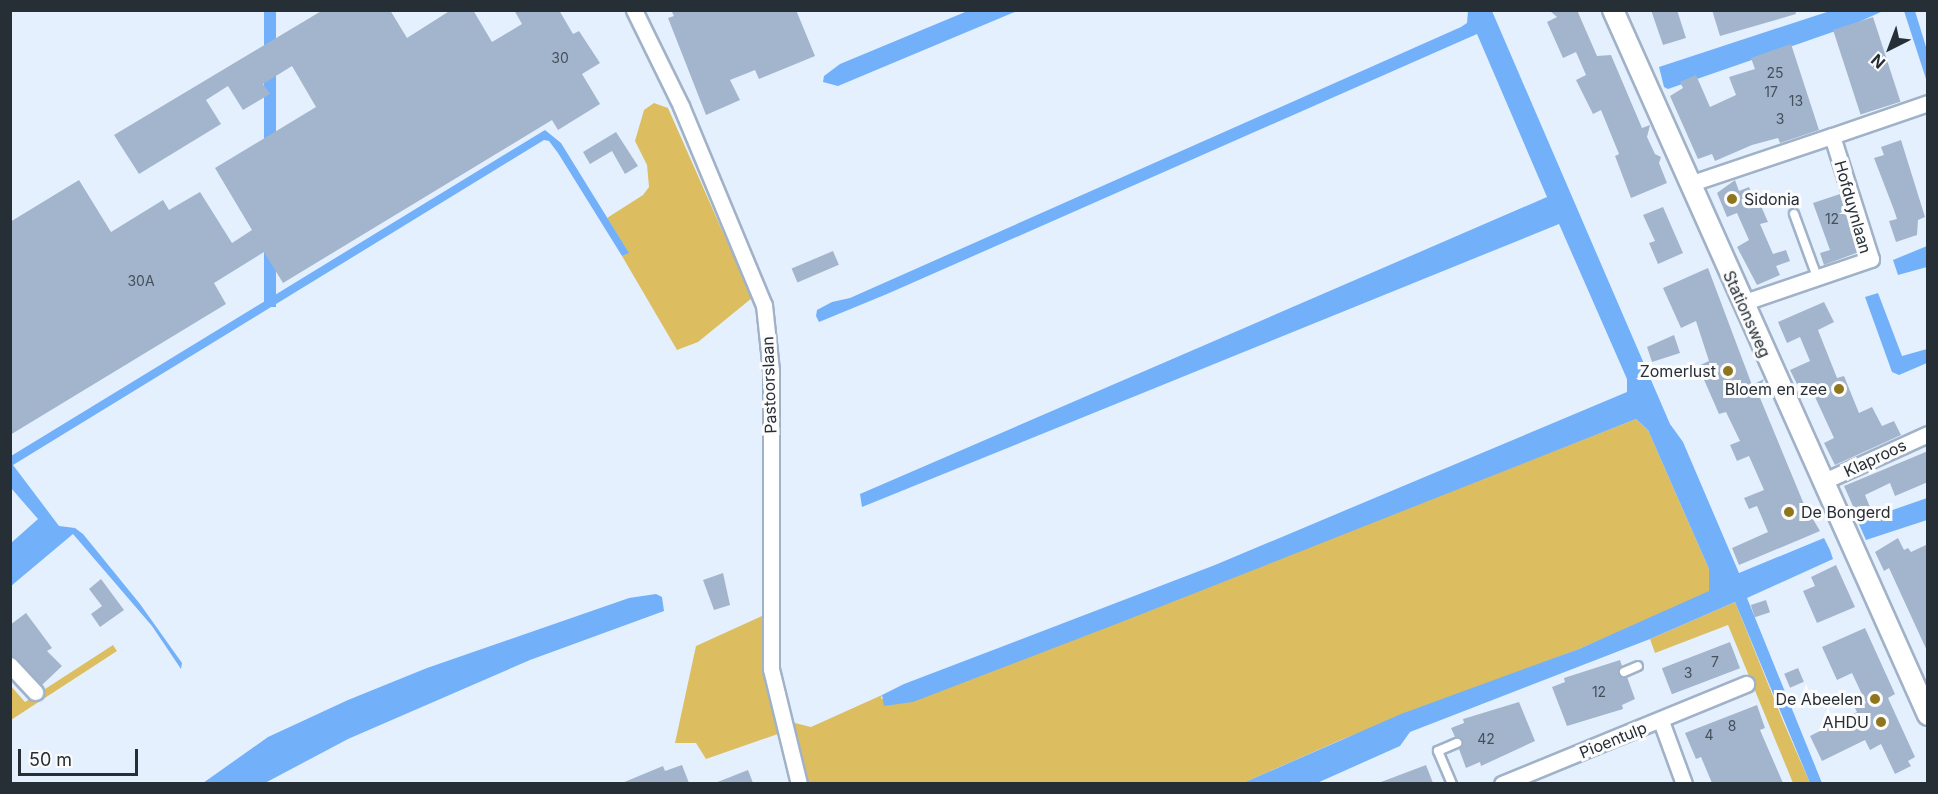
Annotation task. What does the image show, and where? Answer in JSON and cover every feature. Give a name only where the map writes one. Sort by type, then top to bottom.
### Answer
[{"type":"street","name":"Pastoorslaan","points":[[634,10],[681,106],[764,305],[771,370],[771,669],[799,783]]},
{"type":"street","name":"Stationsweg","points":[[1613,10],[1928,716]]},
{"type":"street","points":[[1689,184],[1832,136],[1846,126],[1928,103]]},
{"type":"street","name":"Hofduynlaan","points":[[1742,303],[1871,259],[1832,136]]},
{"type":"street","name":"Klaproos","points":[[1822,482],[1928,434]]},
{"type":"street","points":[[10,665],[35,692]]},
{"type":"street","points":[[1660,721],[1746,684]]},
{"type":"street","name":"Pioentulp","points":[[1502,783],[1660,721],[1684,783]]},
{"type":"lane","points":[[1794,214],[1817,277]]},
{"type":"lane","points":[[1624,672],[1638,666]]},
{"type":"lane","points":[[1452,783],[1438,751],[1457,743]]},
{"type":"shaded area","points":[[654,103],[668,108],[752,298],[698,342],[677,350],[622,256],[628,252],[607,218],[643,195],[649,187],[647,165],[635,141],[644,110]]},
{"type":"shaded area","points":[[1636,419],[1648,430],[1709,569],[1709,591],[1704,595],[1579,649],[1343,739],[1243,783],[809,783],[791,722],[811,727],[882,695],[881,699],[972,679]]},
{"type":"shaded area","points":[[1735,602],[1810,783],[1793,783],[1728,625],[1655,653],[1650,639]]},
{"type":"shaded area","points":[[762,616],[764,666],[778,734],[706,759],[696,743],[675,743],[696,646]]},
{"type":"shaded area","points":[[113,645],[117,651],[11,720],[10,685],[25,702]]},
{"type":"water","points":[[970,10],[1017,11],[838,86],[823,82],[824,76],[840,64]]},
{"type":"water","points":[[264,11],[276,11],[276,307],[264,307]]},
{"type":"water","points":[[1468,11],[1492,11],[1670,424],[1683,442],[1739,573],[1824,538],[1830,550],[1833,559],[1747,598],[1822,783],[1810,783],[1735,602],[1650,639],[1410,732],[1400,746],[1317,783],[1243,783],[1401,714],[1579,649],[1709,591],[1709,569],[1648,430],[1636,419],[913,702],[884,706],[882,695],[904,684],[1215,565],[1627,392],[1627,379],[1559,224],[862,507],[860,494],[1547,197],[1477,34],[887,294],[819,322],[816,316],[817,310],[832,302],[850,298],[1461,27],[1467,23]]},
{"type":"water","points":[[1830,11],[1883,11],[1850,26],[1668,89],[1664,87],[1659,67]]},
{"type":"water","points":[[1904,11],[1915,11],[1927,50],[1927,82]]},
{"type":"water","points":[[545,130],[561,143],[629,253],[622,256],[558,153],[549,141],[544,140],[13,465],[59,526],[75,528],[83,534],[140,604],[182,663],[181,669],[152,626],[73,534],[11,586],[11,543],[38,519],[11,488],[11,456]]},
{"type":"water","points":[[1927,246],[1927,267],[1898,275],[1893,260]]},
{"type":"water","points":[[1878,293],[1902,356],[1927,349],[1927,363],[1899,375],[1892,372],[1865,297]]},
{"type":"water","points":[[1927,498],[1927,520],[1866,540],[1858,522]]},
{"type":"water","points":[[656,594],[662,597],[664,611],[530,660],[348,739],[265,783],[203,783],[268,737],[348,700],[427,668],[629,598]]},
{"type":"building","points":[[323,10],[390,10],[407,38],[451,10],[473,10],[492,42],[522,24],[514,10],[559,10],[573,34],[579,31],[600,63],[582,74],[600,104],[558,130],[552,120],[283,283],[264,252],[214,283],[226,304],[10,435],[10,222],[79,180],[111,232],[163,200],[169,210],[200,192],[232,243],[252,230],[215,168],[316,107],[292,66],[263,84],[270,94],[243,110],[228,86],[206,100],[221,124],[139,174],[114,135]]},
{"type":"building","points":[[671,10],[796,10],[815,56],[759,79],[755,70],[730,80],[740,100],[706,115],[668,18],[674,16]]},
{"type":"building","points":[[1549,10],[1577,10],[1597,56],[1611,55],[1642,128],[1650,125],[1647,137],[1655,154],[1661,157],[1659,163],[1667,183],[1631,198],[1615,156],[1619,154],[1601,110],[1593,114],[1576,80],[1586,75],[1576,52],[1563,58],[1547,22],[1557,17]]},
{"type":"building","points":[[1651,10],[1677,10],[1686,38],[1663,45]]},
{"type":"building","points":[[1712,10],[1795,10],[1796,14],[1720,36]]},
{"type":"building","points":[[1873,17],[1901,102],[1861,115],[1833,30]]},
{"type":"building","points":[[1791,44],[1819,130],[1780,143],[1778,138],[1752,145],[1715,161],[1712,154],[1698,159],[1670,96],[1683,88],[1680,82],[1696,75],[1710,107],[1736,95],[1729,77],[1755,69],[1751,58]]},
{"type":"building","points":[[616,132],[638,166],[625,174],[612,151],[590,164],[583,152]]},
{"type":"building","points":[[1901,140],[1925,217],[1918,220],[1917,235],[1896,242],[1889,221],[1897,219],[1874,158],[1884,155],[1881,147]]},
{"type":"building","points":[[1735,180],[1739,191],[1749,187],[1757,208],[1761,206],[1768,222],[1760,224],[1773,254],[1786,250],[1790,261],[1776,266],[1780,275],[1757,285],[1737,247],[1749,240],[1737,213],[1727,217],[1717,193]]},
{"type":"building","points":[[1840,194],[1859,252],[1824,265],[1820,253],[1830,250],[1813,203]]},
{"type":"building","points":[[1663,207],[1683,253],[1658,264],[1649,243],[1655,241],[1643,215]]},
{"type":"building","points":[[833,251],[839,265],[797,282],[792,269]]},
{"type":"building","points":[[1708,268],[1752,385],[1764,379],[1758,393],[1803,502],[1820,531],[1739,565],[1732,548],[1768,532],[1757,506],[1749,509],[1744,498],[1764,490],[1749,456],[1737,461],[1730,445],[1740,441],[1726,412],[1719,414],[1698,366],[1709,361],[1696,321],[1681,328],[1663,288]]},
{"type":"building","points":[[1824,302],[1834,322],[1818,330],[1837,378],[1844,376],[1859,413],[1872,407],[1882,426],[1894,421],[1901,435],[1835,465],[1824,443],[1834,438],[1809,384],[1797,384],[1790,370],[1810,361],[1800,337],[1787,343],[1778,322]]},
{"type":"building","points":[[1674,335],[1680,353],[1652,362],[1647,347]]},
{"type":"building","points":[[1928,451],[1928,482],[1895,496],[1890,483],[1865,495],[1870,507],[1856,513],[1844,486]]},
{"type":"building","points":[[1898,538],[1904,550],[1908,548],[1911,552],[1928,544],[1928,653],[1889,568],[1884,571],[1875,552]]},
{"type":"building","points":[[1836,565],[1855,607],[1817,623],[1803,591],[1815,586],[1811,577]]},
{"type":"building","points":[[723,573],[730,605],[714,610],[703,580]]},
{"type":"building","points":[[101,579],[124,610],[100,627],[91,614],[102,606],[89,589]]},
{"type":"building","points":[[1766,600],[1770,612],[1755,617],[1751,605]]},
{"type":"building","points":[[26,613],[52,648],[47,651],[62,666],[42,685],[10,655],[10,625]]},
{"type":"building","points":[[1865,628],[1895,694],[1888,698],[1915,757],[1908,761],[1911,766],[1895,774],[1881,744],[1870,750],[1865,740],[1822,761],[1810,736],[1857,712],[1855,708],[1866,703],[1852,673],[1837,680],[1822,647]]},
{"type":"building","points":[[1730,642],[1740,668],[1672,694],[1662,668]]},
{"type":"building","points":[[1620,660],[1622,666],[1618,674],[1627,677],[1635,699],[1622,705],[1623,709],[1567,726],[1552,687],[1565,682],[1564,678]]},
{"type":"building","points":[[1798,668],[1804,682],[1790,688],[1784,674]]},
{"type":"building","points":[[1519,702],[1535,741],[1481,766],[1480,762],[1466,768],[1459,749],[1463,741],[1455,737],[1451,728],[1464,723],[1463,719]]},
{"type":"building","points":[[1757,705],[1765,728],[1760,730],[1783,783],[1712,783],[1701,757],[1696,759],[1685,733]]},
{"type":"building","points":[[682,765],[689,783],[622,783],[663,766],[665,771]]},
{"type":"building","points":[[1426,765],[1433,783],[1381,783],[1381,782]]},
{"type":"building","points":[[748,770],[753,783],[715,783]]},
{"type":"place","name":"Sidonia","points":[[1732,199]]},
{"type":"place","name":"Zomerlust","points":[[1728,371]]},
{"type":"place","name":"Bloem en zee","points":[[1839,389]]},
{"type":"place","name":"De Bongerd","points":[[1789,512]]},
{"type":"place","name":"De Abeelen","points":[[1875,699]]},
{"type":"place","name":"AHDU","points":[[1881,722]]}]
